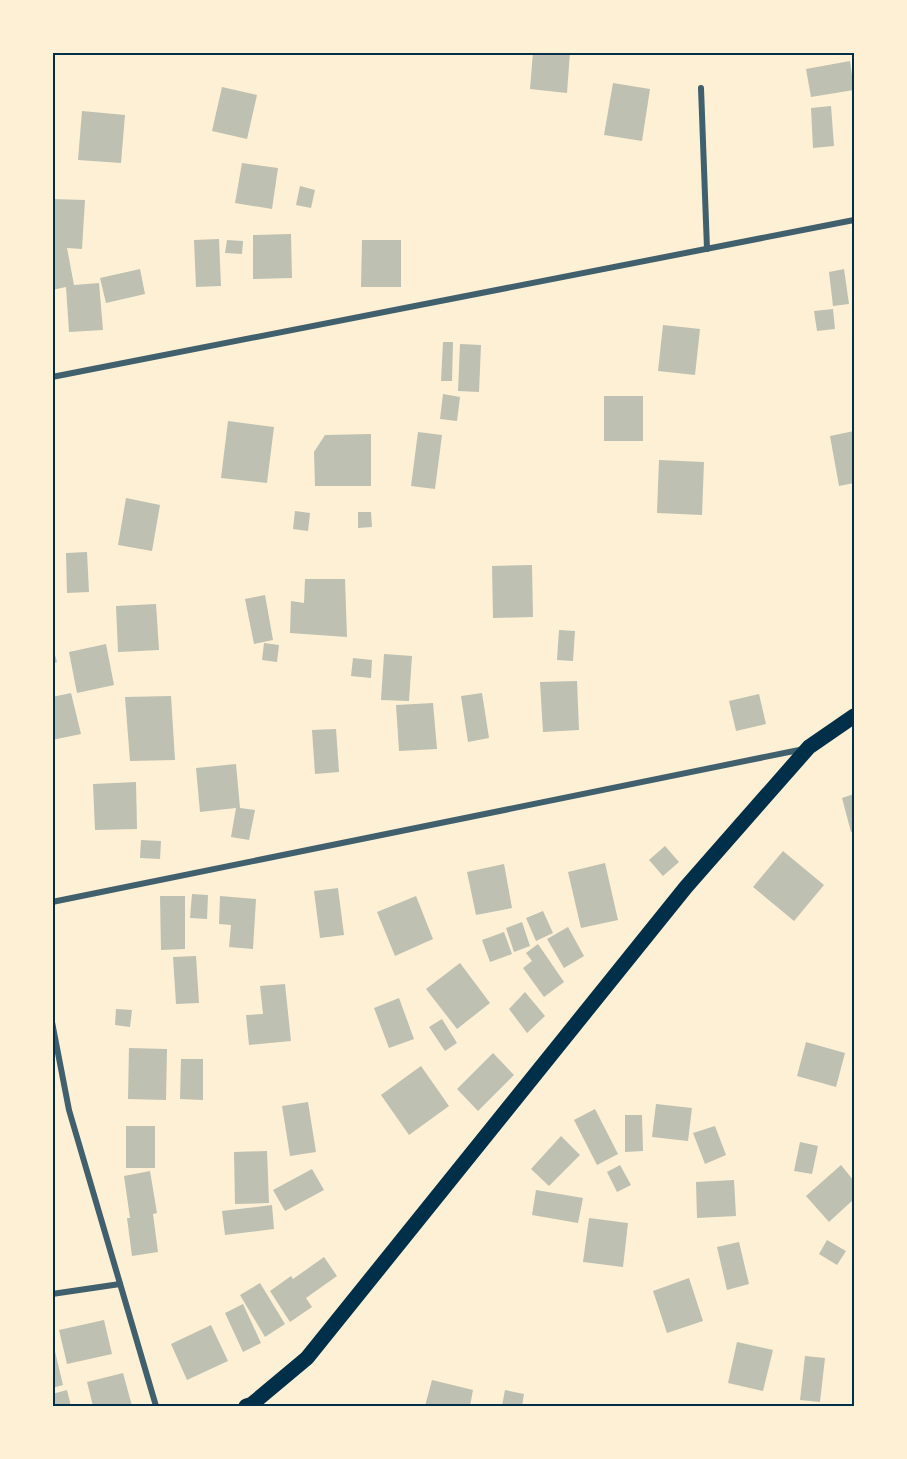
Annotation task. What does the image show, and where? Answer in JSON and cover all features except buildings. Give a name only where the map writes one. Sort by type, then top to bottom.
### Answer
[{"type":"main road","points":[[252,1406],[307,1358],[686,887],[809,747],[855,716]]},
{"type":"street","points":[[700,88],[707,249]]},
{"type":"street","points":[[52,377],[855,220]]},
{"type":"street","points":[[52,902],[809,747]]},
{"type":"street","points":[[52,1022],[69,1110],[156,1407]]},
{"type":"street","points":[[52,1294],[120,1284]]}]
